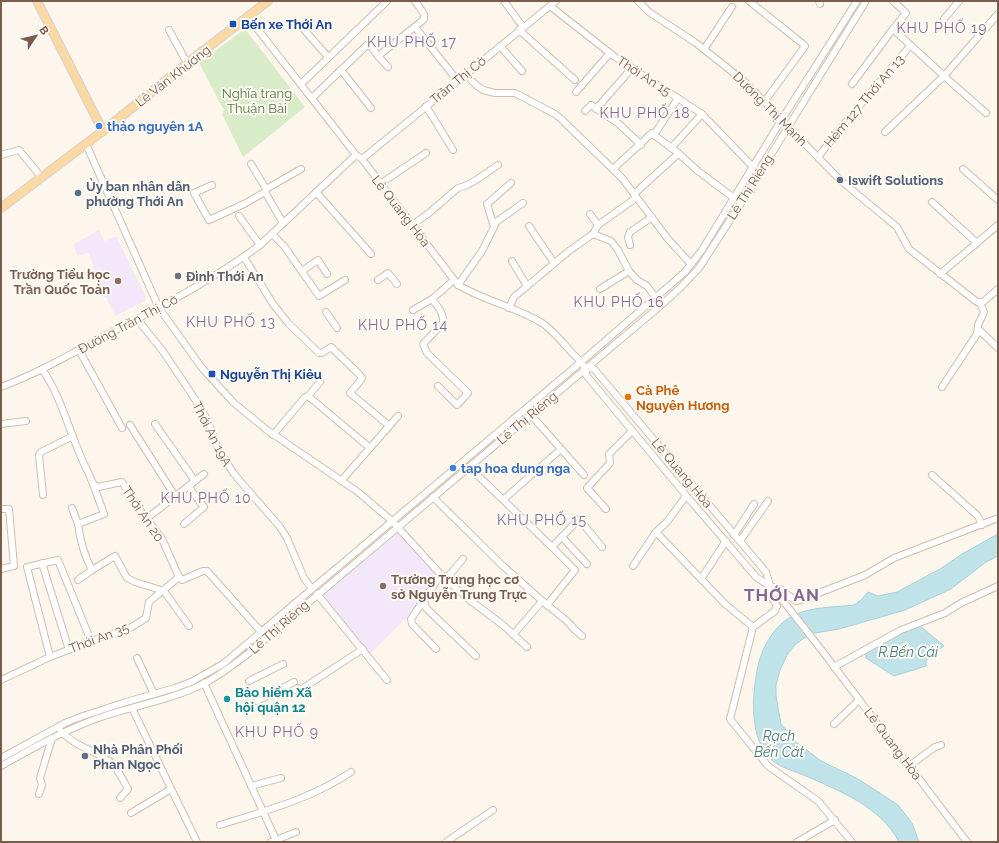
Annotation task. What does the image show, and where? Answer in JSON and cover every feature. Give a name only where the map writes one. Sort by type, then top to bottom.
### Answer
[{"type":"main road","points":[[38,1],[102,132]]},
{"type":"main road","name":"Lê Văn Khương","points":[[1,208],[102,132],[187,63],[268,1]]},
{"type":"street","points":[[301,84],[387,1]]},
{"type":"street","points":[[378,56],[424,19],[425,16],[415,1]]},
{"type":"street","points":[[504,1],[521,28],[575,80]]},
{"type":"street","name":"Trần Thị Cờ","points":[[362,159],[556,1]]},
{"type":"street","name":"Dương Thị Mạnh","points":[[638,1],[649,12],[704,48],[746,82],[840,180],[897,227],[909,249],[980,303]]},
{"type":"street","points":[[749,1],[805,46],[765,101]]},
{"type":"street","name":"Lê Thị Riêng","points":[[1,758],[59,726],[83,716],[191,682],[223,664],[581,362],[685,272],[734,198],[857,1]]},
{"type":"street","name":"Lê Thị Riêng","points":[[1,766],[62,733],[94,720],[177,695],[204,683],[229,668],[267,638],[317,594],[659,307],[699,268],[743,200],[866,1]]},
{"type":"street","points":[[852,84],[906,12],[893,1]]},
{"type":"street","points":[[944,19],[959,1]]},
{"type":"street","name":"Thới An 15","points":[[550,6],[610,53],[702,114],[753,167]]},
{"type":"street","points":[[704,48],[716,33],[719,25],[732,7]]},
{"type":"street","points":[[885,132],[944,76],[998,14]]},
{"type":"street","name":"Lê Quang Hòa","points":[[248,17],[356,155],[362,159],[458,285],[544,324],[581,362],[586,368],[586,375],[686,496],[756,577],[770,586],[777,594],[967,842]]},
{"type":"street","points":[[301,26],[328,57]]},
{"type":"street","points":[[416,26],[458,80]]},
{"type":"street","points":[[893,29],[910,46],[986,113]]},
{"type":"street","points":[[169,30],[187,63]]},
{"type":"street","points":[[312,98],[368,44],[388,68]]},
{"type":"street","points":[[500,46],[522,71]]},
{"type":"street","name":"Hẻm 127 Thới An 13","points":[[818,157],[910,46]]},
{"type":"street","points":[[576,92],[610,53]]},
{"type":"street","points":[[596,109],[632,68]]},
{"type":"street","points":[[341,70],[371,108]]},
{"type":"street","points":[[465,74],[483,90],[495,93],[515,93],[555,114],[622,178],[668,239],[689,262],[692,263]]},
{"type":"street","points":[[613,169],[652,133],[654,134],[678,98]]},
{"type":"street","points":[[585,111],[591,105],[619,124],[641,144]]},
{"type":"street","points":[[426,106],[453,150]]},
{"type":"street","points":[[672,148],[702,114]]},
{"type":"street","points":[[654,134],[698,171],[734,198]]},
{"type":"street","points":[[86,144],[159,308],[202,368],[234,403],[273,435],[358,492],[398,526],[446,579],[527,647]]},
{"type":"street","points":[[1,156],[18,150],[42,178]]},
{"type":"street","points":[[380,184],[426,153]]},
{"type":"street","points":[[509,308],[514,297],[569,251],[593,234],[598,225],[635,196],[678,154]]},
{"type":"street","name":"Đường Trần Thị Cờ","points":[[1,387],[42,369],[159,308],[200,285],[244,257],[260,246],[356,155]]},
{"type":"street","points":[[251,164],[283,223]]},
{"type":"street","points":[[412,225],[429,213],[458,188],[476,180],[498,165]]},
{"type":"street","points":[[212,185],[194,193],[209,220],[244,204],[301,169]]},
{"type":"street","points":[[963,169],[998,200]]},
{"type":"street","points":[[494,227],[487,204],[511,183]]},
{"type":"street","points":[[316,192],[371,254]]},
{"type":"street","points":[[932,202],[977,243]]},
{"type":"street","points":[[458,285],[482,251],[496,222],[523,203]]},
{"type":"street","points":[[590,214],[598,225]]},
{"type":"street","points":[[239,216],[260,246]]},
{"type":"street","points":[[630,245],[628,237],[630,232],[652,217]]},
{"type":"street","points":[[940,274],[998,225]]},
{"type":"street","points":[[529,226],[554,263]]},
{"type":"street","points":[[272,234],[284,246],[319,296],[345,280]]},
{"type":"street","points":[[593,234],[611,241],[618,250],[629,270],[637,280],[647,286],[655,297]]},
{"type":"street","points":[[244,257],[273,304],[288,323],[319,353],[322,353],[331,347],[359,374],[362,378],[350,393],[388,424],[388,427]]},
{"type":"street","points":[[302,271],[318,260],[327,274]]},
{"type":"street","points":[[512,261],[527,286]]},
{"type":"street","points":[[600,290],[629,270]]},
{"type":"street","points":[[378,280],[388,273],[397,284]]},
{"type":"street","points":[[414,310],[432,299],[454,280]]},
{"type":"street","points":[[942,387],[977,334],[984,312],[980,303],[998,289]]},
{"type":"street","points":[[432,299],[440,309],[444,318],[443,323],[423,344],[428,353],[468,393],[457,406],[438,386]]},
{"type":"street","points":[[326,312],[338,328]]},
{"type":"street","name":"Thới An 19A","points":[[137,319],[162,350],[191,393],[207,419],[218,449],[234,474],[280,527],[287,538],[304,578],[312,588]]},
{"type":"street","points":[[978,329],[998,348]]},
{"type":"street","points":[[79,350],[122,428]]},
{"type":"street","name":"Lê Quang Hòa","points":[[586,368],[594,369],[740,541],[766,572],[770,586]]},
{"type":"street","points":[[42,369],[50,380],[61,401],[73,436],[104,514],[78,524]]},
{"type":"street","points":[[273,435],[305,397],[308,396],[320,382]]},
{"type":"street","points":[[308,396],[370,448]]},
{"type":"street","points":[[531,415],[584,476]]},
{"type":"street","points":[[341,481],[398,416]]},
{"type":"street","points":[[1,424],[26,421]]},
{"type":"street","points":[[156,424],[195,481]]},
{"type":"street","points":[[130,425],[175,496]]},
{"type":"street","points":[[606,509],[587,488],[610,463],[609,454],[632,431]]},
{"type":"street","points":[[43,495],[39,455],[41,452],[73,436]]},
{"type":"street","points":[[504,499],[561,449]]},
{"type":"street","points":[[469,466],[575,570],[547,605]]},
{"type":"street","points":[[146,519],[204,474]]},
{"type":"street","points":[[932,476],[978,516],[982,524]]},
{"type":"street","name":"Thới An 20","points":[[93,484],[98,487],[122,482],[146,519],[162,539],[179,577]]},
{"type":"street","points":[[184,524],[204,507],[188,486]]},
{"type":"street","points":[[633,566],[656,532],[664,525],[686,496]]},
{"type":"street","points":[[433,497],[502,566],[530,588],[542,601],[567,621],[582,636]]},
{"type":"street","points":[[740,541],[768,501]]},
{"type":"street","points":[[734,535],[754,504]]},
{"type":"street","points":[[72,508],[78,524],[80,539],[88,563],[92,570]]},
{"type":"street","points":[[1,510],[9,509],[14,566],[12,568],[1,569]]},
{"type":"street","points":[[852,842],[818,801],[768,766],[730,719],[752,628],[775,611],[777,606],[769,593],[770,586],[780,589],[796,600],[801,600],[865,575],[894,558],[998,518]]},
{"type":"street","points":[[552,547],[579,519],[602,547]]},
{"type":"street","points":[[656,532],[725,604],[752,628]]},
{"type":"street","points":[[562,537],[587,564]]},
{"type":"street","points":[[701,579],[726,541]]},
{"type":"street","points":[[78,580],[115,556],[128,578],[135,582],[164,591],[189,626]]},
{"type":"street","points":[[446,579],[464,559]]},
{"type":"street","points":[[50,657],[27,566],[58,560],[91,640]]},
{"type":"street","points":[[42,563],[69,650]]},
{"type":"street","points":[[179,577],[182,580],[203,571],[207,571],[267,638]]},
{"type":"street","points":[[436,649],[412,624],[411,619],[441,574]]},
{"type":"street","name":"Thới An 35","points":[[1,680],[91,640],[130,628],[146,618],[149,602],[179,577]]},
{"type":"street","points":[[834,667],[901,630],[945,613],[960,603],[998,586]]},
{"type":"street","points":[[317,594],[387,680]]},
{"type":"street","points":[[424,600],[426,608],[476,656]]},
{"type":"street","points":[[513,634],[542,601]]},
{"type":"street","points":[[285,695],[299,689],[363,649]]},
{"type":"street","points":[[137,658],[154,694]]},
{"type":"street","points":[[248,681],[283,664]]},
{"type":"street","points":[[257,700],[294,682]]},
{"type":"street","points":[[204,683],[275,841],[296,832]]},
{"type":"street","points":[[834,724],[859,700]]},
{"type":"street","points":[[132,708],[197,842]]},
{"type":"street","points":[[59,726],[62,733],[78,744],[109,761],[115,767],[128,789],[120,798]]},
{"type":"street","points":[[39,794],[42,785],[40,778],[52,738]]},
{"type":"street","points":[[909,766],[935,747],[941,745]]},
{"type":"street","points":[[220,825],[304,798],[333,784],[351,772]]},
{"type":"street","points":[[251,786],[281,778]]},
{"type":"street","points":[[131,813],[171,789]]},
{"type":"street","points":[[446,842],[493,810]]},
{"type":"street","points":[[797,842],[835,820]]},
{"type":"shaded area","name":"Trường Tiểu học Trần Quốc Toản","points":[[99,230],[104,241],[116,236],[146,297],[145,301],[115,316],[106,297],[104,297],[89,253],[77,256],[74,244]]},
{"type":"shaded area","name":"Trường Trung học cơ sở Nguyễn Trung Trực","points":[[398,531],[438,576],[423,598],[407,617],[370,654],[323,595]]},
{"type":"green space","name":"Nghĩa trang Thuận Bài","points":[[245,29],[305,107],[243,157],[222,114],[224,110],[199,63]]},
{"type":"water","name":"Rạch Bến Cát","points":[[998,534],[998,556],[986,562],[951,589],[905,610],[839,629],[815,633],[804,638],[795,645],[787,655],[780,670],[776,685],[776,696],[781,724],[796,742],[821,761],[858,779],[898,805],[912,823],[919,842],[899,842],[882,819],[871,810],[846,794],[781,766],[773,761],[765,752],[759,741],[754,716],[754,690],[760,658],[772,634],[778,627],[791,617],[799,613],[812,610],[854,605],[868,592],[878,596],[897,592],[940,569],[962,554]]},
{"type":"water","name":"R.Bến Cái","points":[[919,625],[944,646],[933,653],[926,661],[926,666],[894,676],[866,658],[866,652],[871,648]]},
{"type":"place","name":"Bến xe Thới An","points":[[233,24]]},
{"type":"place","name":"thảo nguyên 1A","points":[[99,126]]},
{"type":"place","name":"Iswift Solutions","points":[[840,180]]},
{"type":"place","name":"Ủy ban nhân dân phường Thới An","points":[[78,193]]},
{"type":"place","name":"Đình Thới An","points":[[178,276]]},
{"type":"place","name":"Trường Tiểu học Trần Quốc Toản","points":[[118,281]]},
{"type":"place","name":"Nguyễn Thị Kiêu","points":[[212,374]]},
{"type":"place","name":"Cà Phê Nguyên Hương","points":[[628,397]]},
{"type":"place","name":"tap hoa dung nga","points":[[453,468]]},
{"type":"place","name":"Trường Trung học cơ sở Nguyễn Trung Trực","points":[[383,586]]},
{"type":"place","name":"Bảo hiểm Xã hội quận 12","points":[[227,699]]},
{"type":"place","name":"Nhà Phân Phối Phan Ngọc","points":[[85,756]]},
{"type":"district","name":"KHU PHỐ 19","points":[[942,28]]},
{"type":"district","name":"KHU PHỐ 17","points":[[412,42]]},
{"type":"district","name":"KHU PHỐ 18","points":[[645,113]]},
{"type":"district","name":"KHU PHỐ 16","points":[[619,302]]},
{"type":"district","name":"KHU PHỐ 13","points":[[231,322]]},
{"type":"district","name":"KHU PHỐ 14","points":[[403,325]]},
{"type":"district","name":"KHU PHỐ 10","points":[[206,498]]},
{"type":"district","name":"KHU PHỐ 15","points":[[542,520]]},
{"type":"district","name":"THỚI AN","points":[[782,595]]},
{"type":"district","name":"KHU PHỐ 9","points":[[277,732]]}]
